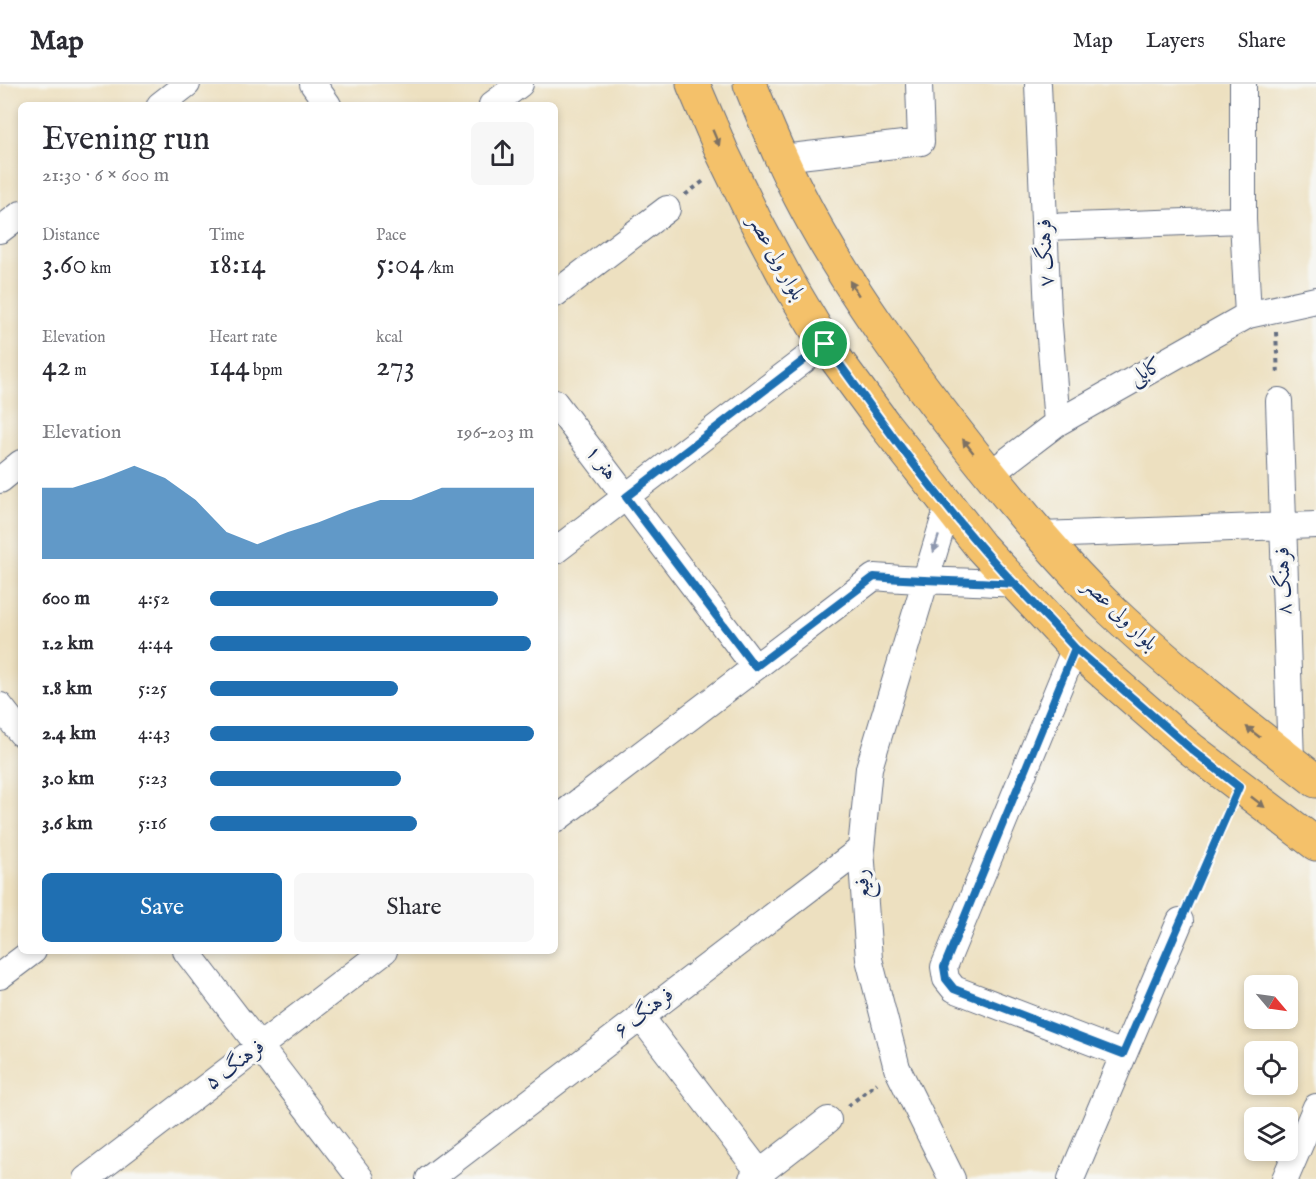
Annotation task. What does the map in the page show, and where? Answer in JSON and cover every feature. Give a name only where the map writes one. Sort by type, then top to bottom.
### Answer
[{"type":"main road","name":"بلوار ولی عصر","points":[[693,84],[727,163],[788,282],[825,344],[981,547],[1075,648],[1191,749],[1316,844]]},
{"type":"main road","name":"بلوار ولی عصر","points":[[750,84],[800,197],[832,253],[878,325],[926,393],[1021,513],[1112,610],[1221,706],[1316,781]]},
{"type":"main road","points":[[1191,749],[1221,706]]},
{"type":"street","points":[[164,102],[187,84]]},
{"type":"street","points":[[313,84],[326,102]]},
{"type":"street","points":[[496,102],[520,84]]},
{"type":"street","points":[[782,158],[921,142],[919,84]]},
{"type":"street","name":"فرهنگ ۷","points":[[1038,84],[1048,312],[1057,423]]},
{"type":"street","points":[[1243,84],[1243,220],[1248,315]]},
{"type":"street","points":[[558,292],[667,209]]},
{"type":"street","points":[[0,230],[18,216]]},
{"type":"street","points":[[1045,227],[1243,220]]},
{"type":"street","name":"کابلی","points":[[990,474],[1057,423],[1248,315],[1316,300]]},
{"type":"street","points":[[558,549],[825,344]]},
{"type":"street","name":"فرهنگ ۸","points":[[1279,401],[1291,761]]},
{"type":"street","name":"هنر ۱","points":[[558,407],[755,667]]},
{"type":"street","points":[[0,480],[18,466]]},
{"type":"street","name":"رفیع","points":[[948,506],[869,768],[861,849],[868,959],[897,1068],[952,1179]]},
{"type":"street","points":[[1041,535],[1316,525]]},
{"type":"street","points":[[558,818],[874,577],[1016,584]]},
{"type":"street","points":[[1075,648],[944,967],[946,979],[954,989],[1123,1054]]},
{"type":"street","name":"فرهنگ ۶","points":[[429,1179],[861,849]]},
{"type":"street","points":[[1071,1179],[1180,921]]},
{"type":"street","points":[[0,976],[29,954]]},
{"type":"street","points":[[188,954],[362,1179]]},
{"type":"street","name":"فرهنگ ۵","points":[[86,1179],[380,954]]},
{"type":"street","points":[[640,1016],[756,1176],[828,1120]]},
{"type":"street","points":[[1285,1179],[1316,1107]]},
{"type":"path","points":[[667,209],[727,163]]},
{"type":"path","points":[[1275,309],[1279,401]]},
{"type":"path","points":[[1180,921],[1239,787]]},
{"type":"path","points":[[828,1120],[897,1068]]},
{"type":"route","points":[[825,344],[626,497],[755,667],[874,577],[1016,584],[1075,648],[1191,749],[1239,787],[1123,1054],[954,989],[946,979],[944,967],[1075,648],[1016,584],[981,547],[884,424],[825,344]]}]
